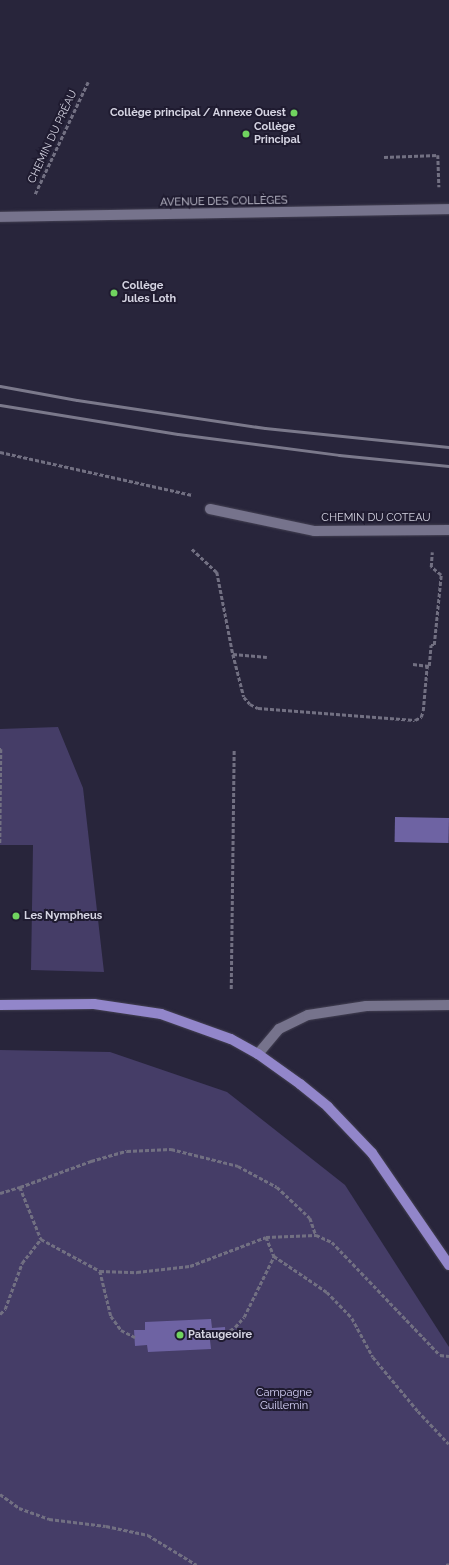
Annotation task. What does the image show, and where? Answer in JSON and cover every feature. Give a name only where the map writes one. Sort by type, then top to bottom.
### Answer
[{"type":"main road","points":[[0,1004],[94,1004],[161,1014],[231,1039],[258,1054],[328,1106],[372,1152],[449,1265]]},
{"type":"street","name":"AVENUE DES COLLÈGES","points":[[0,217],[445,209]]},
{"type":"street","name":"CHEMIN DU COTEAU","points":[[210,509],[314,531],[449,530]]},
{"type":"street","points":[[258,1054],[279,1029],[308,1015],[366,1006],[449,1005]]},
{"type":"path","name":"CHEMIN DU PRÉAU","points":[[33,199],[88,82]]},
{"type":"path","points":[[384,156],[438,155],[445,209]]},
{"type":"path","points":[[0,452],[213,500],[210,509]]},
{"type":"path","points":[[192,549],[217,572],[233,654],[244,697],[250,704],[258,708],[415,720],[421,717],[423,711],[427,666],[429,666],[431,645],[434,645],[441,575],[431,567],[434,530]]},
{"type":"path","points":[[233,654],[267,657]]},
{"type":"path","points":[[413,664],[427,666]]},
{"type":"path","points":[[0,749],[0,844]]},
{"type":"path","points":[[231,989],[234,749]]},
{"type":"path","points":[[0,1193],[91,1161],[127,1151],[171,1149],[238,1166],[277,1187],[310,1218],[316,1235]]},
{"type":"path","points":[[20,1187],[41,1239],[100,1271],[137,1272],[190,1266],[266,1237],[316,1235],[332,1242],[440,1356],[449,1356]]},
{"type":"path","points":[[266,1237],[274,1256],[327,1292],[352,1318],[373,1357],[418,1411],[449,1444]]},
{"type":"path","points":[[0,1314],[5,1309],[22,1262],[41,1239]]},
{"type":"path","points":[[226,1334],[235,1327],[244,1316],[274,1256]]},
{"type":"path","points":[[100,1271],[110,1316],[121,1330],[134,1337]]},
{"type":"path","points":[[0,1494],[19,1508],[49,1519],[106,1526],[148,1535],[197,1565]]},
{"type":"green space","points":[[58,727],[83,788],[104,972],[31,970],[33,845],[0,845],[0,729]]},
{"type":"green space","name":"Campagne Guillemin","points":[[0,1050],[110,1052],[227,1092],[345,1185],[449,1347],[449,1565],[0,1565]]},
{"type":"shaded area","points":[[395,817],[449,818],[449,843],[395,842]]},
{"type":"shaded area","name":"Pataugeoire","points":[[211,1319],[212,1328],[225,1327],[226,1339],[210,1340],[211,1349],[148,1352],[147,1345],[135,1346],[134,1330],[145,1330],[145,1322]]},
{"type":"railway","points":[[0,386],[77,400],[265,428],[449,447]]},
{"type":"railway","points":[[0,405],[178,434],[339,455],[449,466]]},
{"type":"place","name":"Collège principal / Annexe Ouest","points":[[294,113]]},
{"type":"place","name":"Collège Principal","points":[[246,134]]},
{"type":"place","name":"Collège Jules Loth","points":[[114,293]]},
{"type":"place","name":"Les Nympheus","points":[[16,916]]},
{"type":"place","name":"Pataugeoire","points":[[180,1335]]}]
